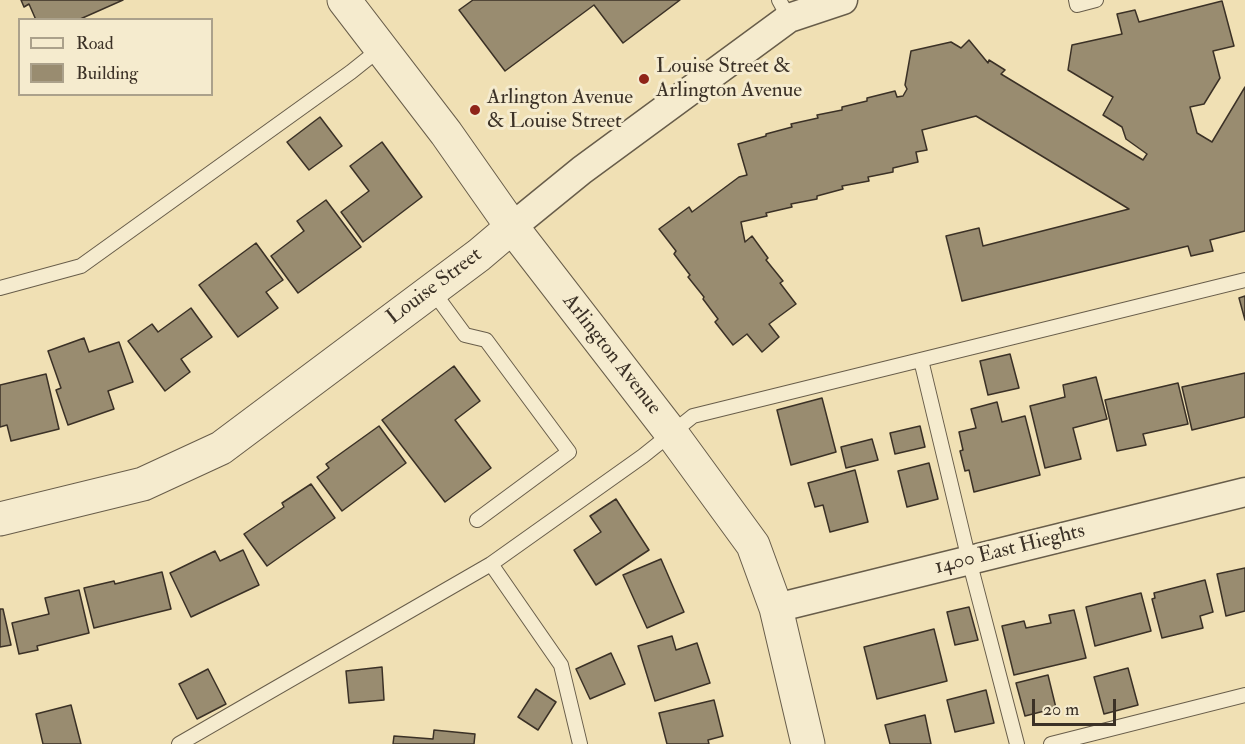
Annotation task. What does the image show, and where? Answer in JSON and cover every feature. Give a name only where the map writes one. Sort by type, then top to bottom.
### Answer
[{"type":"street","name":"Arlington Avenue","points":[[344,0],[446,133],[512,227],[672,434],[753,545],[776,608],[808,744]]},
{"type":"street","name":"Louise Street","points":[[0,519],[143,484],[221,448],[479,255],[784,9],[843,0]]},
{"type":"street","name":"1400 East Hieghts","points":[[776,608],[1245,492]]},
{"type":"lane","points":[[1076,0],[1077,5],[1096,0]]},
{"type":"lane","points":[[0,288],[81,266],[381,48]]},
{"type":"lane","points":[[179,744],[491,564],[672,434],[693,416],[1245,280]]},
{"type":"lane","points":[[432,290],[465,335],[486,340],[568,452],[477,520]]},
{"type":"lane","points":[[921,360],[969,560],[1017,744]]},
{"type":"lane","points":[[491,564],[561,665],[580,744]]},
{"type":"lane","points":[[1051,744],[1245,695]]},
{"type":"building","points":[[21,0],[123,0],[82,18],[35,18],[29,4],[24,7]]},
{"type":"building","points":[[473,0],[680,0],[623,43],[594,5],[505,71],[459,10]]},
{"type":"building","points":[[1222,1],[1234,46],[1213,51],[1220,78],[1204,104],[1190,107],[1197,133],[1212,142],[1245,87],[1245,231],[1210,240],[1213,251],[1191,256],[1188,246],[962,301],[946,236],[979,228],[983,246],[1129,209],[976,116],[922,130],[927,150],[916,152],[918,162],[893,168],[893,172],[868,177],[869,181],[842,186],[843,189],[817,196],[817,199],[791,204],[792,207],[766,213],[767,216],[741,222],[745,242],[752,236],[768,258],[766,260],[783,281],[780,283],[796,304],[769,324],[779,337],[762,352],[747,334],[733,345],[715,322],[718,319],[688,277],[690,275],[674,254],[676,251],[659,229],[689,207],[692,212],[739,177],[747,175],[738,144],[792,127],[791,124],[818,118],[817,115],[842,110],[842,107],[867,101],[867,98],[895,91],[897,97],[903,96],[907,89],[905,85],[911,51],[951,42],[961,48],[969,40],[988,63],[989,60],[1005,70],[1001,74],[1143,160],[1147,154],[1126,139],[1122,127],[1103,115],[1113,97],[1068,70],[1072,45],[1122,34],[1117,14],[1135,10],[1139,22]]},
{"type":"building","points":[[320,117],[342,146],[309,170],[287,142]]},
{"type":"building","points":[[382,142],[422,197],[363,242],[341,212],[369,191],[350,166]]},
{"type":"building","points":[[326,200],[361,247],[298,293],[271,256],[304,231],[297,221]]},
{"type":"building","points":[[256,243],[283,280],[266,292],[278,308],[238,337],[199,285]]},
{"type":"building","points":[[1245,296],[1245,320],[1239,298]]},
{"type":"building","points":[[191,308],[212,337],[181,359],[190,372],[165,391],[128,341],[152,324],[158,332]]},
{"type":"building","points":[[84,338],[89,352],[119,342],[133,382],[108,391],[114,409],[68,425],[56,390],[61,388],[48,351]]},
{"type":"building","points":[[1010,354],[1019,388],[988,395],[980,361]]},
{"type":"building","points":[[454,366],[480,401],[455,420],[491,468],[445,502],[382,420]]},
{"type":"building","points":[[1245,373],[1245,417],[1192,430],[1182,387]]},
{"type":"building","points":[[46,374],[59,429],[11,441],[7,425],[0,427],[0,385]]},
{"type":"building","points":[[1096,377],[1107,419],[1073,428],[1081,459],[1045,468],[1030,406],[1065,397],[1063,385]]},
{"type":"building","points":[[1178,383],[1188,424],[1143,434],[1146,445],[1117,451],[1105,400]]},
{"type":"building","points":[[822,398],[836,452],[791,465],[777,410]]},
{"type":"building","points":[[997,402],[1002,422],[1025,416],[1040,475],[974,492],[969,470],[965,471],[960,451],[963,450],[959,432],[976,428],[971,409]]},
{"type":"building","points":[[379,426],[406,463],[342,511],[317,477],[329,468],[326,464]]},
{"type":"building","points":[[920,426],[925,447],[895,454],[890,433]]},
{"type":"building","points":[[872,439],[878,460],[846,468],[841,447]]},
{"type":"building","points":[[929,463],[938,499],[907,507],[898,471]]},
{"type":"building","points":[[855,470],[868,522],[830,532],[823,505],[815,507],[808,483]]},
{"type":"building","points":[[311,484],[335,518],[267,566],[244,534],[284,507],[282,503]]},
{"type":"building","points":[[616,499],[649,550],[596,585],[574,550],[601,532],[590,516]]},
{"type":"building","points":[[243,550],[259,585],[191,617],[170,573],[215,551],[220,561]]},
{"type":"building","points":[[661,559],[684,612],[647,628],[623,575]]},
{"type":"building","points":[[1245,568],[1245,611],[1226,616],[1217,574]]},
{"type":"building","points":[[162,572],[171,609],[94,628],[84,588],[114,581],[115,584]]},
{"type":"building","points":[[1205,580],[1213,612],[1200,616],[1203,628],[1162,638],[1152,599],[1155,598],[1154,593]]},
{"type":"building","points":[[79,590],[89,633],[37,646],[38,650],[19,654],[12,623],[49,614],[45,598]]},
{"type":"building","points":[[1141,593],[1151,631],[1095,646],[1086,607]]},
{"type":"building","points":[[969,607],[978,640],[955,645],[947,612]]},
{"type":"building","points":[[0,609],[3,609],[11,645],[0,647]]},
{"type":"building","points":[[1074,610],[1086,658],[1014,675],[1002,626],[1024,621],[1026,628],[1051,623],[1049,615]]},
{"type":"building","points":[[934,629],[947,681],[877,699],[864,647]]},
{"type":"building","points":[[672,636],[676,650],[697,643],[710,683],[655,701],[638,646]]},
{"type":"building","points":[[611,653],[625,684],[590,699],[576,669]]},
{"type":"building","points":[[382,667],[384,700],[349,703],[346,671]]},
{"type":"building","points":[[1128,668],[1138,705],[1104,714],[1094,677]]},
{"type":"building","points":[[208,669],[226,704],[197,719],[179,684]]},
{"type":"building","points":[[1048,675],[1056,708],[1025,716],[1016,683]]},
{"type":"building","points":[[536,689],[556,702],[538,730],[518,717]]},
{"type":"building","points":[[986,690],[994,723],[955,732],[947,700]]},
{"type":"building","points":[[714,700],[723,736],[708,740],[709,744],[667,744],[659,713]]},
{"type":"building","points":[[71,705],[81,744],[43,744],[36,714]]},
{"type":"building","points":[[925,715],[931,744],[890,744],[885,725]]},
{"type":"building","points":[[434,730],[475,734],[474,744],[393,744],[394,736],[433,739]]},
{"type":"place","name":"Louise Street & Arlington Avenue","points":[[644,79]]},
{"type":"place","name":"Arlington Avenue & Louise Street","points":[[475,110]]}]
